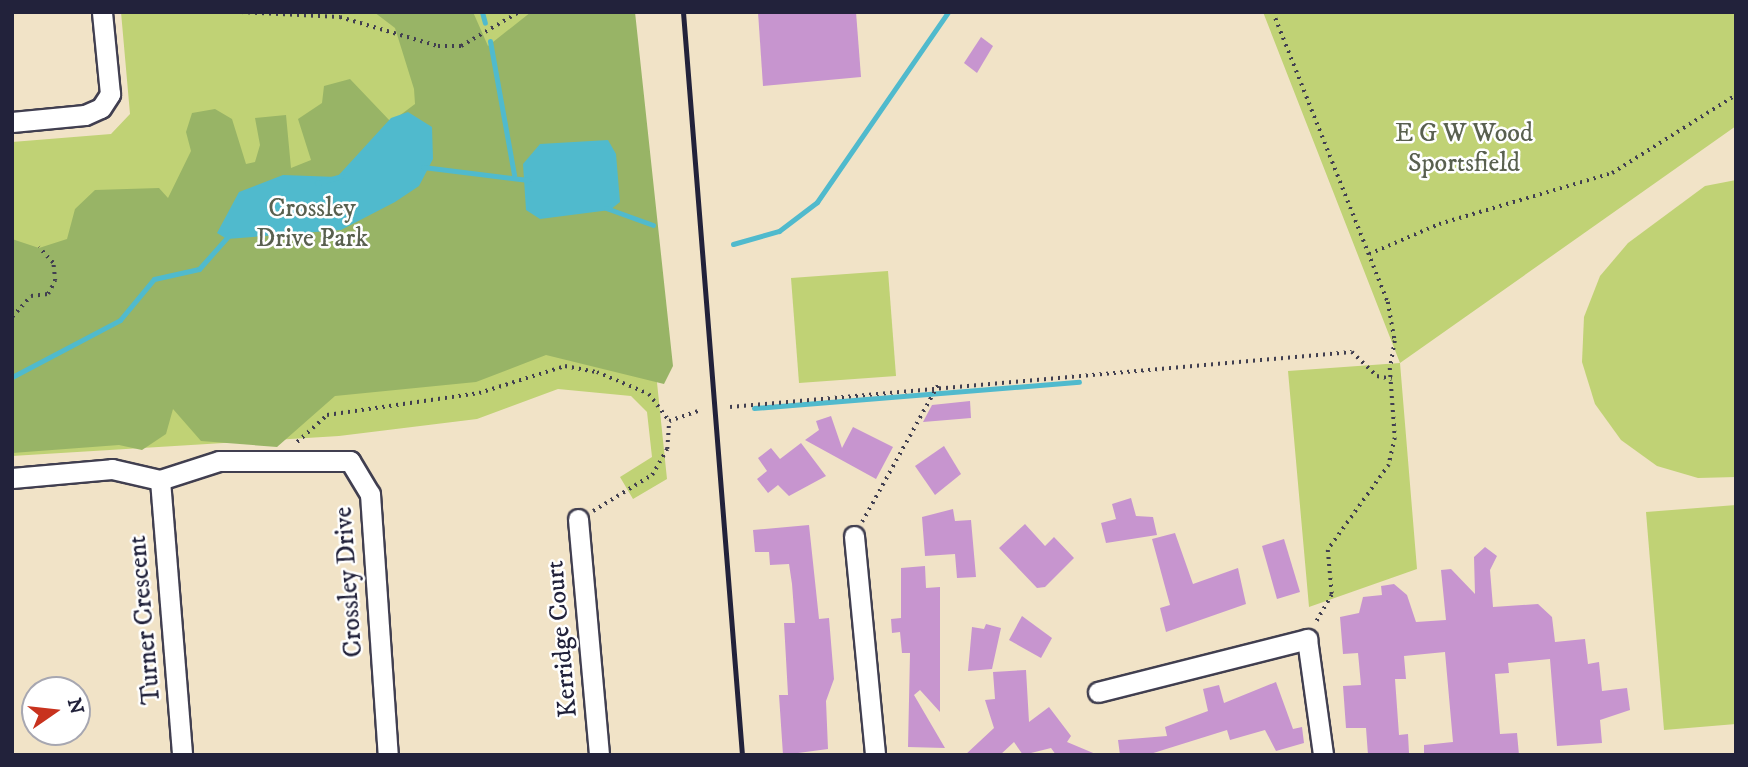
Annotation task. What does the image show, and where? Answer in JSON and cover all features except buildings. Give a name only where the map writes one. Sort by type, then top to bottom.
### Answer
[{"type":"street","points":[[12,122],[85,115],[101,108],[110,93],[102,12]]},
{"type":"street","name":"Crossley Drive","points":[[12,478],[112,470],[160,480],[219,461],[284,464],[328,458],[350,461],[362,475],[370,494],[388,755]]},
{"type":"street","name":"Turner Crescent","points":[[160,480],[182,755]]},
{"type":"street","name":"Kerridge Court","points":[[578,519],[598,755]]},
{"type":"street","points":[[854,536],[875,755]]},
{"type":"street","points":[[1098,692],[1307,639],[1323,755]]},
{"type":"path","points":[[241,12],[340,17],[438,46],[461,46],[519,12]]},
{"type":"path","points":[[1273,12],[1369,254],[1395,341],[1392,379],[1395,438],[1389,465],[1328,550],[1332,595],[1307,639]]},
{"type":"path","points":[[1369,254],[1439,225],[1612,173],[1736,94]]},
{"type":"path","points":[[12,317],[32,296],[48,294],[55,281],[53,264],[39,248]]},
{"type":"path","points":[[730,407],[937,385],[1352,352],[1377,376],[1392,379]]},
{"type":"path","points":[[289,448],[327,415],[479,393],[565,366],[597,372],[649,394],[668,421],[667,449],[653,475],[578,519]]},
{"type":"path","points":[[854,536],[937,385]]},
{"type":"path","points":[[668,421],[698,411]]},
{"type":"green space","name":"Crossley Drive Park","points":[[121,12],[593,12],[643,247],[667,479],[633,499],[620,477],[652,457],[647,412],[631,396],[558,389],[477,419],[339,436],[12,456],[12,142],[111,134],[130,114]]},
{"type":"green space","name":"Crossley Drive Park","points":[[374,12],[473,12],[488,46],[531,12],[635,12],[673,366],[664,384],[546,355],[476,382],[335,396],[277,447],[201,441],[173,409],[166,434],[142,450],[119,445],[12,453],[12,239],[39,248],[67,239],[75,209],[95,190],[159,188],[168,198],[191,151],[186,132],[192,113],[215,109],[232,119],[246,164],[255,162],[260,145],[255,118],[286,115],[291,168],[311,160],[298,119],[322,103],[324,86],[350,79],[391,122],[415,104],[414,89],[395,28]]},
{"type":"green space","name":"E G W Wood Sportsfield","points":[[1263,12],[1736,12],[1736,126],[1400,363]]},
{"type":"green space","points":[[1736,180],[1736,477],[1698,478],[1657,466],[1621,440],[1595,404],[1582,362],[1584,317],[1600,276],[1628,243],[1705,186]]},
{"type":"green space","points":[[888,271],[896,376],[799,383],[791,278]]},
{"type":"green space","points":[[1400,363],[1417,569],[1309,607],[1288,371]]},
{"type":"green space","points":[[1736,505],[1736,724],[1664,730],[1646,512]]},
{"type":"water","points":[[408,112],[432,127],[433,159],[419,186],[395,202],[341,230],[227,239],[217,233],[239,192],[283,175],[337,177],[391,118]]},
{"type":"water","points":[[608,140],[616,154],[620,202],[610,210],[540,219],[526,210],[523,164],[540,144]]},
{"type":"waterway","points":[[482,12],[485,23]]},
{"type":"waterway","points":[[733,244],[779,231],[817,202],[948,12]]},
{"type":"waterway","points":[[490,41],[514,175]]},
{"type":"waterway","points":[[423,167],[528,180]]},
{"type":"waterway","points":[[317,183],[342,176]]},
{"type":"waterway","points":[[606,208],[653,225]]},
{"type":"waterway","points":[[12,377],[120,320],[154,279],[199,269],[231,233]]},
{"type":"waterway","points":[[754,408],[1079,382]]},
{"type":"railway","points":[[683,12],[742,755]]}]
